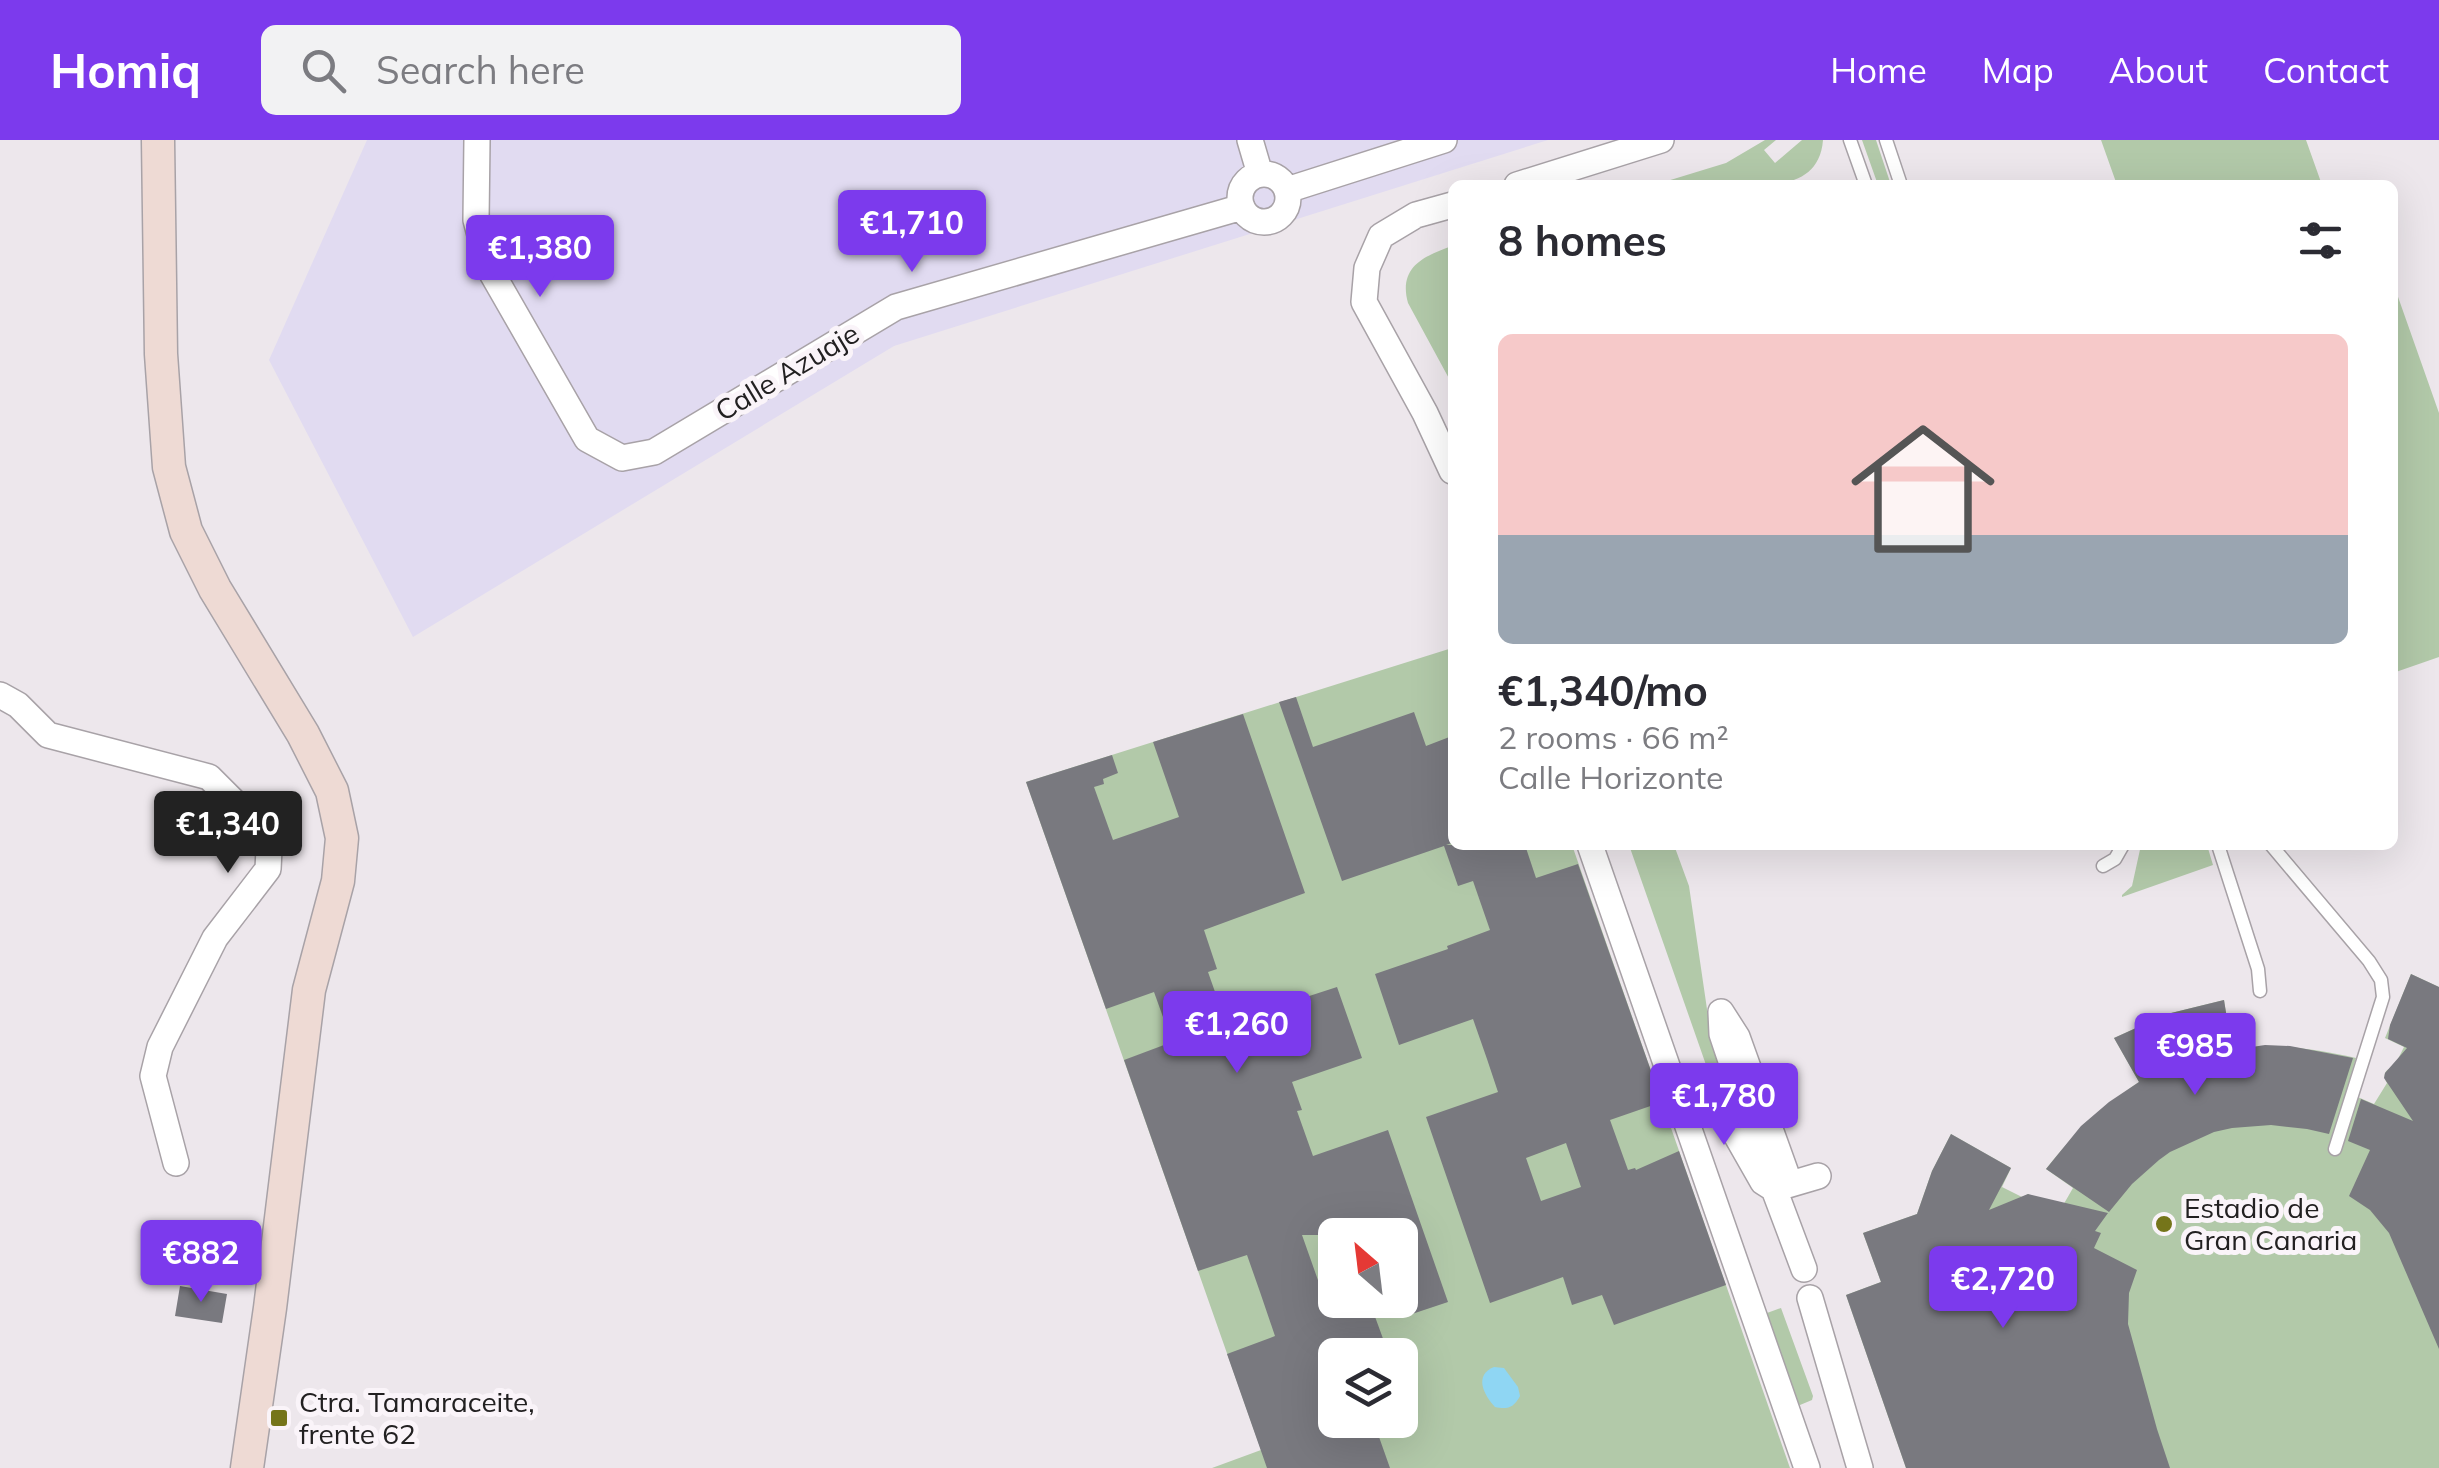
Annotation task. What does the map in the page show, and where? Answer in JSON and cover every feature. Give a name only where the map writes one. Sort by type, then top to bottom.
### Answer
[{"type":"main road","points":[[158,140],[161,354],[170,468],[186,531],[215,589],[303,734],[332,791],[342,838],[338,882],[309,990],[247,1468]]},
{"type":"street","name":"Calle Azuaje","points":[[477,140],[476,220],[490,268],[587,438],[622,458],[654,452],[896,307],[1242,206]]},
{"type":"street","points":[[1250,140],[1260,174]]},
{"type":"street","points":[[1288,190],[1444,140]]},
{"type":"street","points":[[1533,180],[1660,140]]},
{"type":"street","points":[[1260,174],[1274,175],[1288,190],[1284,211],[1273,220],[1251,218],[1242,206],[1242,190],[1252,177],[1260,174]]},
{"type":"street","points":[[1448,206],[1416,215],[1381,236],[1366,268],[1364,302],[1426,413],[1448,462]]},
{"type":"street","points":[[0,696],[18,705],[48,736],[209,778],[243,812],[269,849],[268,869],[215,938],[160,1046],[153,1076],[176,1163]]},
{"type":"street","points":[[1592,850],[1807,1468]]},
{"type":"street","points":[[1781,1184],[1722,1034],[1721,1012],[1737,1037],[1781,1184],[1804,1269]]},
{"type":"street","points":[[1706,1082],[1763,1182],[1781,1184],[1818,1176]]},
{"type":"street","points":[[1810,1298],[1860,1468]]},
{"type":"lane","points":[[1850,140],[1864,180]]},
{"type":"lane","points":[[1886,140],[1900,180]]},
{"type":"lane","points":[[2103,866],[2115,859],[2120,850]]},
{"type":"lane","points":[[2220,850],[2258,968],[2260,991]]},
{"type":"lane","points":[[2275,850],[2381,980],[2384,997],[2336,1149]]},
{"type":"shaded area","points":[[367,140],[1548,140],[894,346],[413,637],[269,360]]},
{"type":"green space","points":[[1765,140],[1776,140],[1764,150],[1775,163],[1802,140],[1823,140],[1812,169],[1793,180],[1670,180],[1726,163]]},
{"type":"green space","points":[[1862,140],[1876,140],[1889,180],[1876,180]]},
{"type":"green space","points":[[2101,140],[2306,140],[2320,180],[2115,180]]},
{"type":"green space","points":[[1448,248],[1448,377],[1408,303],[1406,291],[1410,272],[1432,254]]},
{"type":"green space","points":[[2398,297],[2439,413],[2439,657],[2398,671]]},
{"type":"green space","points":[[1448,649],[1448,850],[1574,850],[1790,1468],[1212,1468],[1261,1450],[1026,782]]},
{"type":"green space","points":[[1631,850],[1676,850],[1689,886],[1708,1016],[1756,1148],[1712,1082]]},
{"type":"green space","points":[[2140,850],[2208,850],[2213,865],[2122,897],[2132,886]]},
{"type":"green space","name":"Estadio de Gran Canaria","points":[[2411,974],[2439,987],[2439,1468],[1906,1468],[1846,1295],[1881,1282],[1863,1233],[1917,1214],[1932,1171],[1951,1134],[2011,1168],[2002,1187],[2022,1197],[2028,1194],[2062,1207],[2073,1188],[2046,1169],[2089,1121],[2139,1082],[2114,1038],[2167,1014],[2224,1000],[2232,1050],[2294,1048],[2356,1058],[2346,1092],[2374,1104],[2387,1083],[2385,1073],[2394,1067],[2404,1047],[2385,1038]]},
{"type":"green space","points":[[1781,1308],[1813,1396],[1800,1405],[1767,1313]]},
{"type":"water","points":[[1494,1367],[1504,1368],[1518,1387],[1520,1396],[1510,1407],[1495,1407],[1484,1391],[1484,1375]]},
{"type":"building","points":[[1296,697],[1313,747],[1414,712],[1426,746],[1448,738],[1448,850],[1527,850],[1536,878],[1578,864],[1662,1102],[1610,1120],[1628,1170],[1679,1151],[1726,1285],[1614,1325],[1602,1295],[1572,1305],[1563,1277],[1490,1303],[1426,1117],[1498,1092],[1487,1059],[1473,1019],[1399,1045],[1375,974],[1490,930],[1473,881],[1458,886],[1444,846],[1342,881],[1279,702]],"holes":[[[1566,1143],[1581,1187],[1541,1201],[1526,1158]]]},
{"type":"building","points":[[1243,714],[1305,893],[1204,930],[1217,969],[1208,972],[1226,1023],[1337,987],[1362,1058],[1292,1082],[1302,1110],[1297,1111],[1313,1156],[1388,1130],[1448,1302],[1418,1312],[1418,1218],[1318,1218],[1318,1235],[1302,1235],[1318,1280],[1318,1318],[1375,1318],[1383,1338],[1318,1338],[1318,1438],[1379,1438],[1390,1468],[1267,1468],[1227,1354],[1275,1336],[1260,1292],[1247,1255],[1198,1271],[1124,1060],[1172,1042],[1154,992],[1106,1009],[1026,782],[1112,755],[1118,773],[1094,787],[1113,840],[1179,817],[1153,742]]},
{"type":"building","points":[[2411,974],[2439,987],[2439,1349],[2389,1233],[2370,1210],[2349,1196],[2370,1150],[2348,1141],[2361,1099],[2413,1121],[2384,1078],[2407,1048],[2388,1039]]},
{"type":"building","points":[[2224,1000],[2232,1050],[2290,1046],[2353,1058],[2329,1134],[2271,1125],[2214,1132],[2159,1160],[2109,1212],[2046,1169],[2081,1126],[2139,1082],[2114,1038],[2167,1014]]},
{"type":"building","points":[[1951,1134],[2011,1168],[1989,1210],[2028,1194],[2108,1213],[2095,1231],[2101,1233],[2094,1248],[2137,1270],[2129,1293],[2128,1324],[2170,1468],[1906,1468],[1846,1295],[1881,1282],[1863,1233],[1917,1214],[1932,1171]]},
{"type":"building","points":[[180,1286],[227,1294],[222,1323],[175,1316]]},
{"type":"place","name":"Estadio de Gran Canaria","points":[[2164,1224]]},
{"type":"place","name":"Ctra. Tamaraceite, frente 62","points":[[279,1418]]}]
